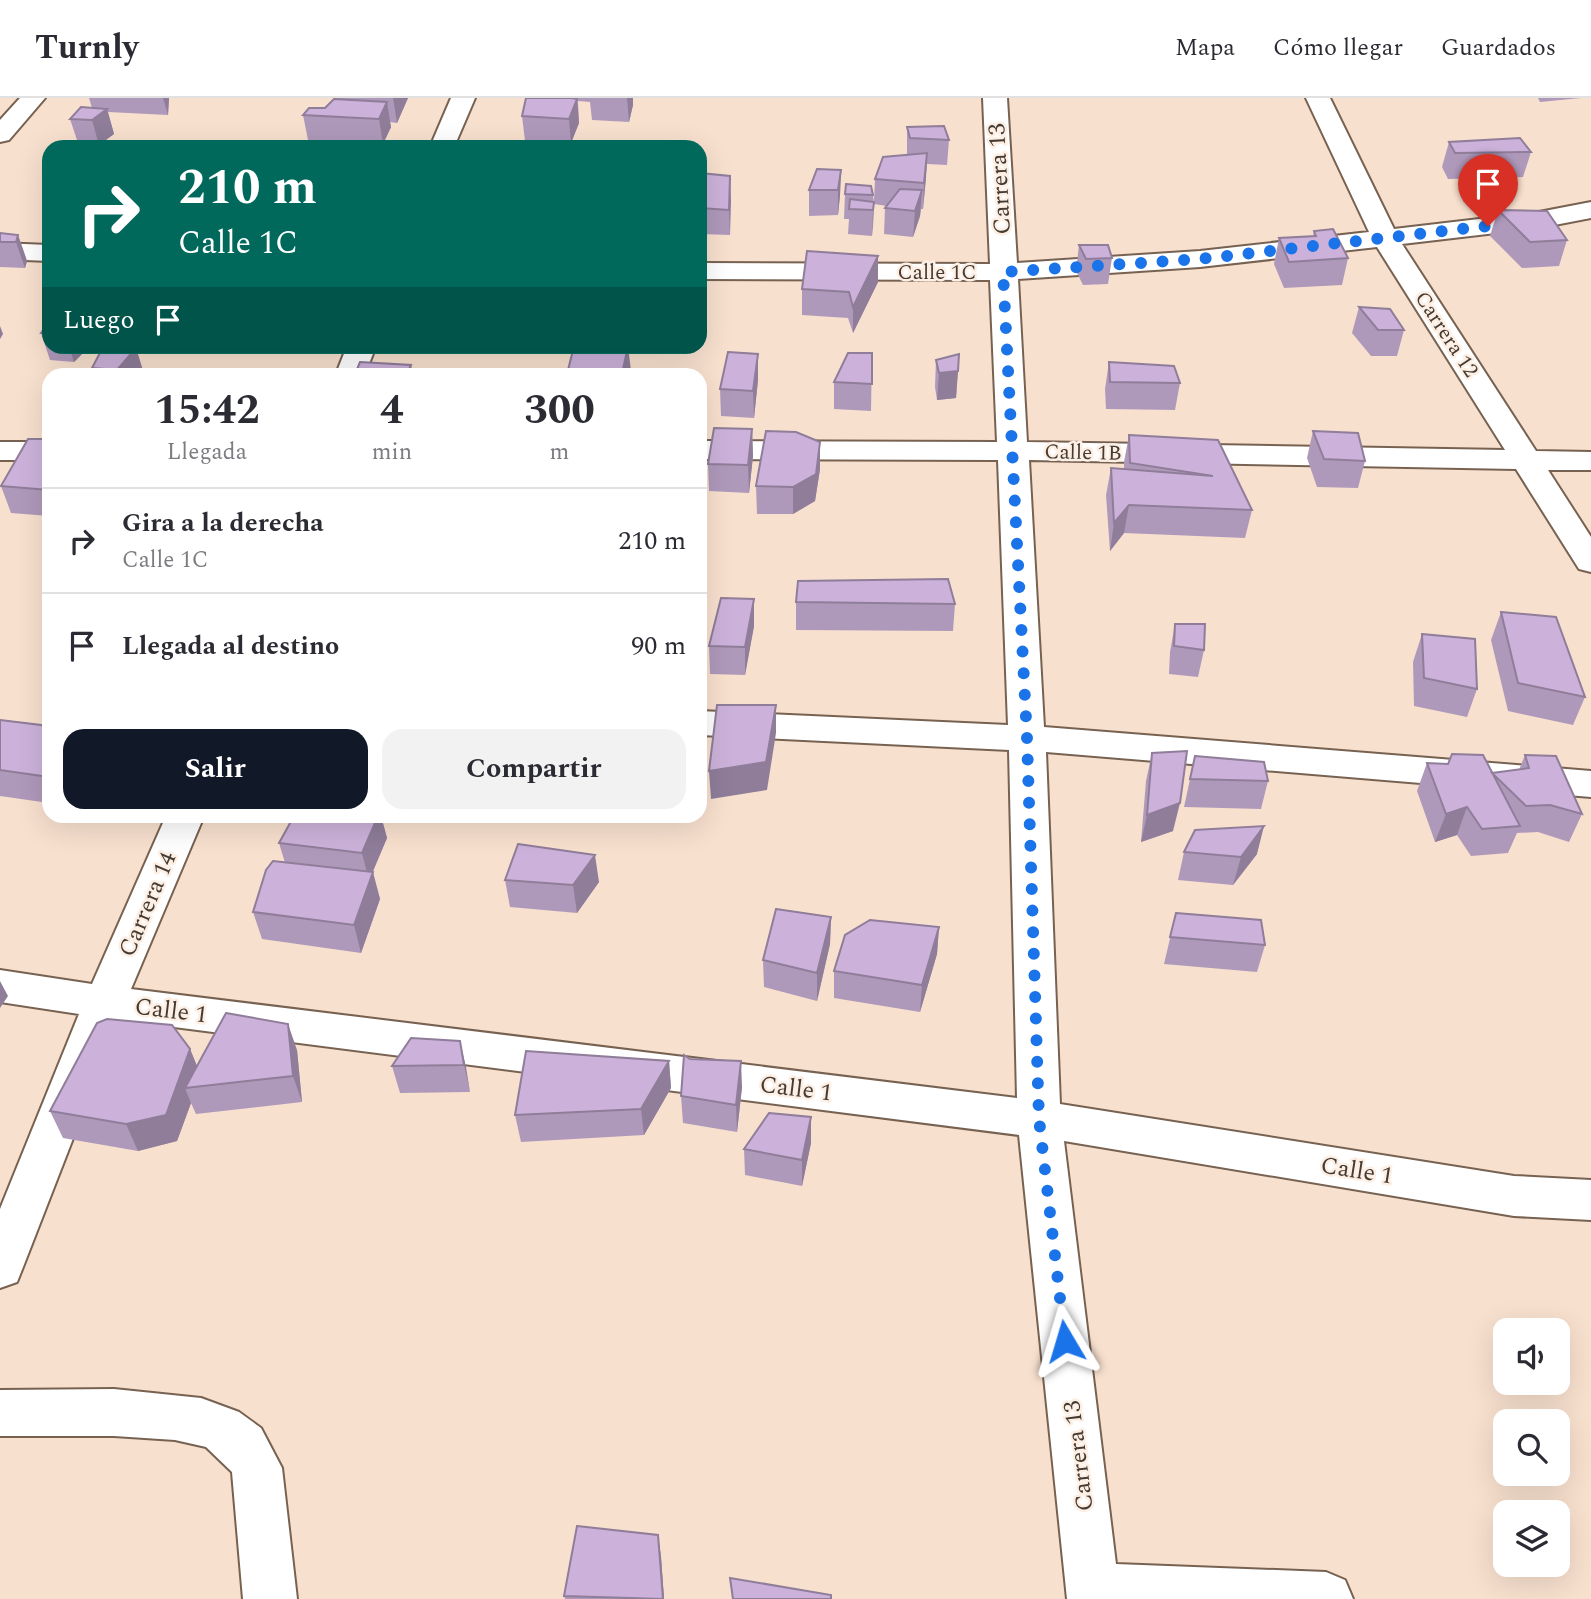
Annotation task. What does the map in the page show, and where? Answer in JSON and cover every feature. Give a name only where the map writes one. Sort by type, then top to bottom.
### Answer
[{"type":"street","points":[[0,135],[33,98]]},
{"type":"street","points":[[445,140],[463,98]]},
{"type":"street","name":"Carrera 13","points":[[995,98],[1027,738],[1039,1119],[1094,1595]]},
{"type":"street","name":"Carrera 12","points":[[1318,98],[1387,239],[1591,562]]},
{"type":"street","name":"Calle 1C","points":[[707,271],[1003,272],[1200,259],[1387,239],[1591,210]]},
{"type":"street","points":[[0,251],[42,253]]},
{"type":"street","name":"Calle 1B","points":[[707,450],[1013,451],[1591,461]]},
{"type":"street","points":[[0,451],[42,451]]},
{"type":"street","points":[[707,723],[1027,738],[1591,784]]},
{"type":"street","name":"Carrera 14","points":[[0,1267],[104,1002],[183,823]]},
{"type":"street","name":"Calle 1","points":[[0,986],[104,1002],[1039,1119],[1514,1196],[1591,1199]]},
{"type":"street","points":[[0,1413],[183,1418],[208,1424],[238,1440],[249,1451],[257,1468],[270,1599]]},
{"type":"street","points":[[1094,1595],[1326,1599]]},
{"type":"building","points":[[526,98],[577,99],[569,119],[522,116]]},
{"type":"building","points":[[334,99],[387,102],[379,119],[303,115],[309,108],[325,108]]},
{"type":"building","points":[[81,107],[107,109],[92,120],[70,119]]},
{"type":"building","points":[[944,126],[949,140],[910,138],[907,127]]},
{"type":"building","points":[[1520,138],[1531,152],[1455,153],[1449,142]]},
{"type":"building","points":[[927,153],[924,183],[875,179],[883,157]]},
{"type":"building","points":[[817,169],[841,170],[838,190],[809,190]]},
{"type":"building","points":[[707,174],[730,176],[729,210],[707,208]]},
{"type":"building","points":[[846,184],[871,186],[873,195],[845,194]]},
{"type":"building","points":[[900,189],[922,190],[915,211],[885,208]]},
{"type":"building","points":[[850,199],[874,202],[873,210],[849,209]]},
{"type":"building","points":[[1498,210],[1547,211],[1567,240],[1530,242]]},
{"type":"building","points":[[1333,229],[1348,258],[1289,262],[1279,238],[1316,236],[1314,231]]},
{"type":"building","points":[[0,233],[18,235],[16,242],[0,242]]},
{"type":"building","points":[[1079,245],[1108,245],[1112,258],[1086,259]]},
{"type":"building","points":[[807,251],[878,256],[853,307],[849,292],[802,289]]},
{"type":"building","points":[[1359,307],[1390,309],[1404,330],[1378,330]]},
{"type":"building","points":[[728,352],[758,354],[753,391],[720,389]]},
{"type":"building","points":[[848,353],[872,353],[872,384],[834,382]]},
{"type":"building","points":[[99,354],[131,354],[119,368],[92,368]]},
{"type":"building","points":[[572,354],[626,354],[623,368],[568,368]]},
{"type":"building","points":[[959,354],[958,371],[939,373],[936,360]]},
{"type":"building","points":[[360,362],[411,365],[410,368],[358,368]]},
{"type":"building","points":[[1109,362],[1174,366],[1180,383],[1110,382]]},
{"type":"building","points":[[714,428],[752,429],[748,465],[708,464]]},
{"type":"building","points":[[766,431],[796,432],[820,442],[816,474],[793,487],[756,486]]},
{"type":"building","points":[[1313,431],[1358,433],[1365,461],[1324,459]]},
{"type":"building","points":[[1129,435],[1218,440],[1252,510],[1129,505],[1114,523],[1111,468],[1213,476],[1130,463]]},
{"type":"building","points":[[28,439],[42,439],[42,489],[1,486]]},
{"type":"building","points":[[948,579],[955,604],[796,602],[798,581]]},
{"type":"building","points":[[721,598],[754,599],[745,647],[709,646]]},
{"type":"building","points":[[1501,612],[1556,617],[1585,697],[1518,683]]},
{"type":"building","points":[[1175,624],[1205,624],[1204,650],[1174,646]]},
{"type":"building","points":[[1422,634],[1475,639],[1477,689],[1424,678]]},
{"type":"building","points":[[717,705],[776,705],[766,762],[709,771]]},
{"type":"building","points":[[0,720],[42,725],[42,776],[0,770]]},
{"type":"building","points":[[1187,751],[1180,803],[1147,815],[1152,753]]},
{"type":"building","points":[[1452,754],[1483,755],[1520,826],[1482,829],[1467,807],[1446,814],[1427,763],[1448,764]]},
{"type":"building","points":[[1525,755],[1556,756],[1582,814],[1550,805],[1526,806],[1492,773],[1529,768]]},
{"type":"building","points":[[1195,756],[1264,762],[1268,781],[1190,779]]},
{"type":"building","points":[[290,823],[375,823],[362,853],[279,843]]},
{"type":"building","points":[[1264,826],[1241,857],[1184,852],[1195,830]]},
{"type":"building","points":[[518,844],[595,855],[573,885],[505,880]]},
{"type":"building","points":[[273,861],[373,872],[354,925],[253,912],[266,870]]},
{"type":"building","points":[[776,909],[831,917],[817,973],[763,960]]},
{"type":"building","points":[[1176,913],[1261,920],[1265,945],[1170,937]]},
{"type":"building","points":[[870,920],[939,927],[922,985],[834,971],[845,935]]},
{"type":"building","points":[[226,1013],[288,1024],[293,1076],[185,1088]]},
{"type":"building","points":[[107,1019],[172,1025],[190,1049],[166,1115],[126,1124],[50,1111],[97,1023]]},
{"type":"building","points":[[411,1038],[460,1041],[464,1065],[392,1066]]},
{"type":"building","points":[[526,1051],[669,1061],[641,1109],[515,1115]]},
{"type":"building","points":[[684,1055],[690,1059],[741,1061],[736,1105],[681,1096]]},
{"type":"building","points":[[769,1113],[811,1117],[802,1160],[744,1149]]},
{"type":"building","points":[[577,1526],[658,1535],[663,1599],[564,1596]]},
{"type":"building","points":[[730,1578],[831,1595],[831,1599],[733,1599]]},
{"type":"route","points":[[1065,1341],[1039,1119],[1027,738],[1003,272],[1200,259],[1488,226]]}]
